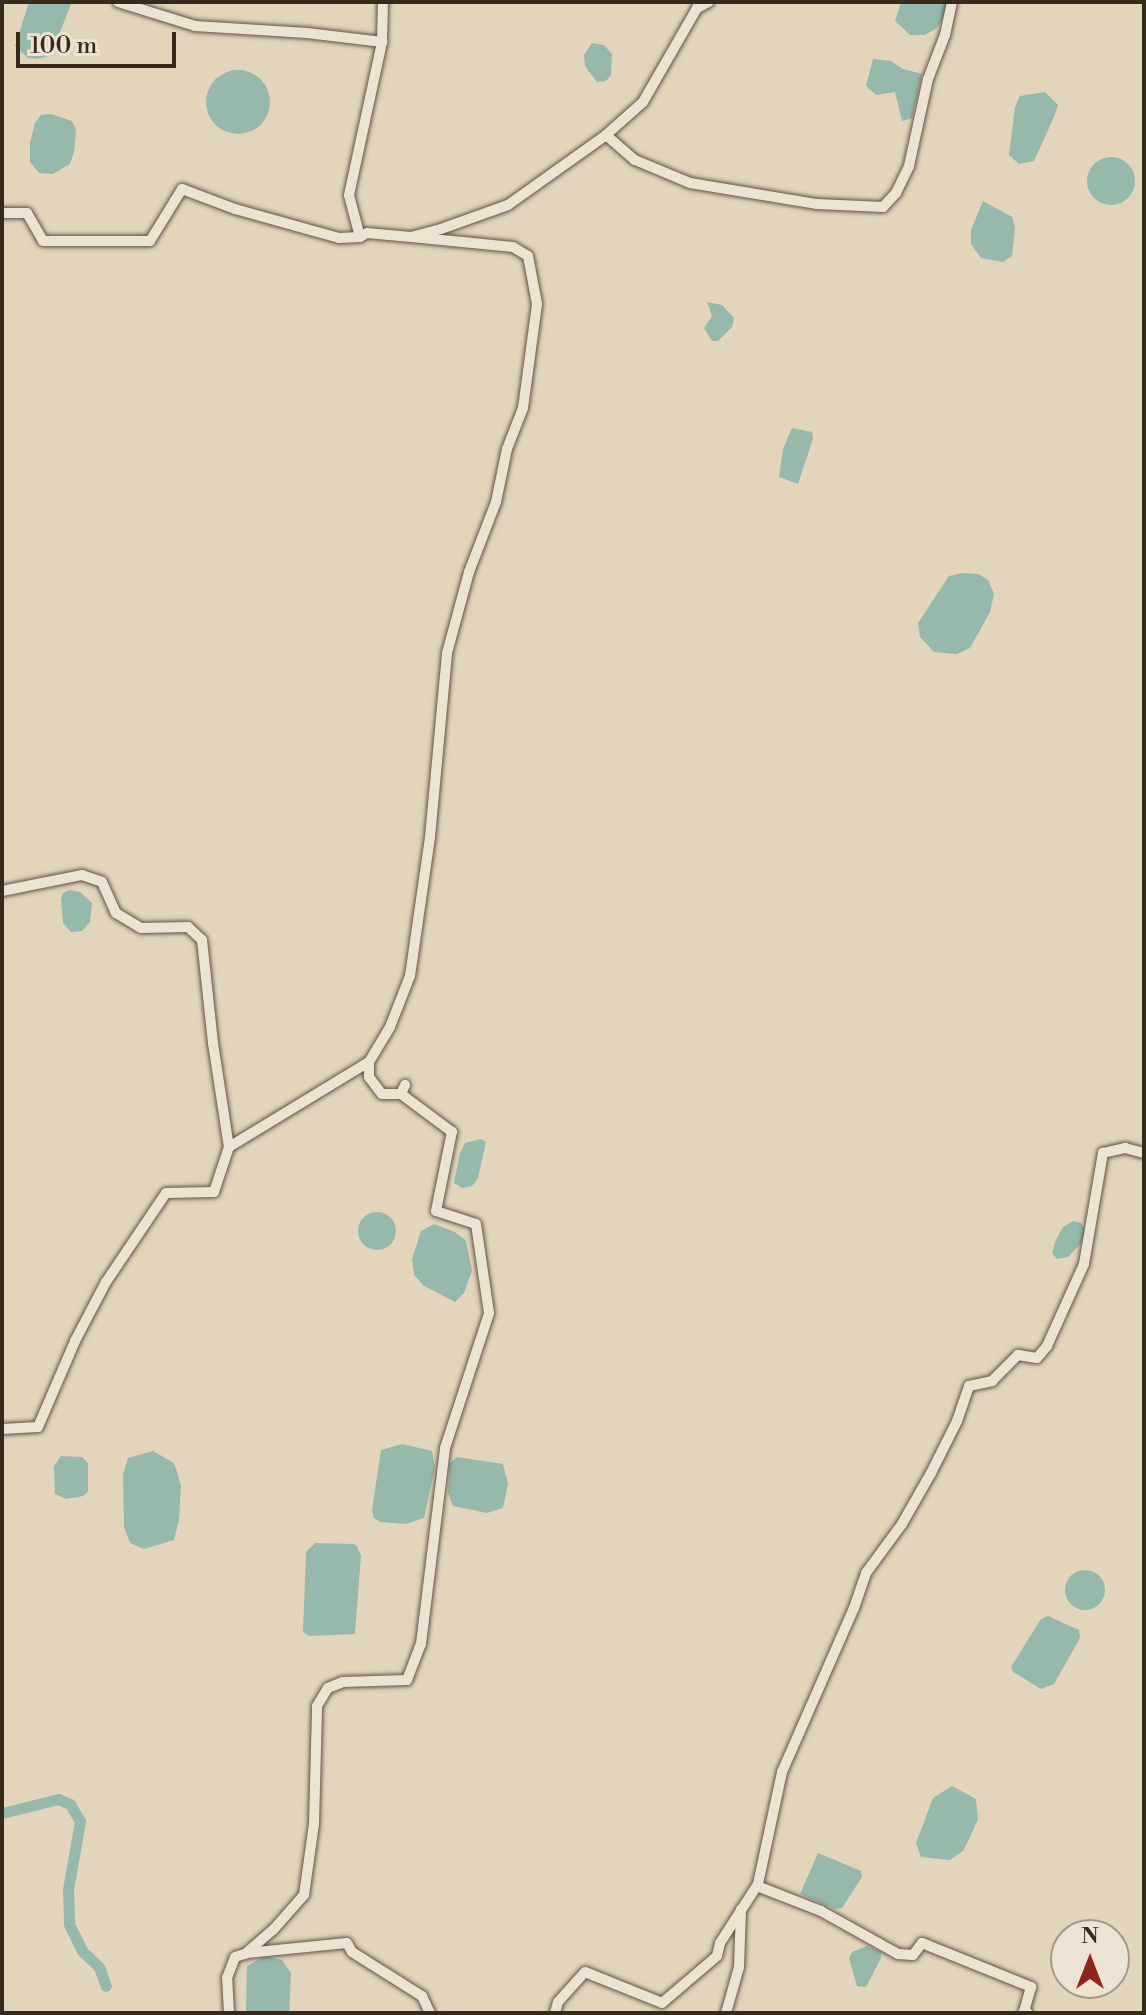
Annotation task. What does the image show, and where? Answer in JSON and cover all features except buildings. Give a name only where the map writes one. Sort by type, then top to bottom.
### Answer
[{"type":"street","points":[[118,2],[195,26],[307,33],[382,42]]},
{"type":"street","points":[[360,237],[349,195],[382,42],[383,2]]},
{"type":"street","points":[[411,237],[508,205],[606,135],[643,102],[697,8],[709,2]]},
{"type":"street","points":[[606,135],[635,160],[690,183],[817,204],[883,207],[896,193],[909,166],[928,79],[945,35],[952,2]]},
{"type":"street","points":[[2,213],[27,213],[43,241],[150,241],[182,189],[339,238],[360,237],[367,233],[411,237],[513,247],[528,256],[537,304],[523,408],[507,449],[496,502],[469,572],[447,653],[430,837],[410,976],[390,1027],[369,1062],[229,1147]]},
{"type":"street","points":[[2,891],[82,875],[102,882],[116,913],[141,928],[188,927],[202,940],[229,1147],[214,1192],[166,1193],[106,1282],[75,1341],[38,1427],[2,1429]]},
{"type":"street","points":[[245,1954],[273,1930],[304,1895],[314,1824],[317,1706],[328,1688],[343,1682],[407,1680],[421,1644],[445,1448],[489,1313],[476,1224],[436,1211],[452,1132],[403,1089],[382,1094],[369,1077],[369,1062]]},
{"type":"street","points":[[555,2013],[558,2002],[585,1972],[662,2003],[717,1956],[720,1943],[757,1886],[782,1772],[854,1608],[866,1573],[902,1524],[931,1473],[957,1421],[969,1386],[992,1381],[1018,1355],[1037,1358],[1047,1346],[1084,1264],[1103,1153],[1125,1148],[1144,1153]]},
{"type":"street","points":[[757,1886],[821,1911],[898,1954],[913,1955],[922,1943],[1031,1987],[1024,2011],[1028,2013]]},
{"type":"street","points":[[726,2013],[739,1967],[741,1909]]},
{"type":"street","points":[[229,2013],[227,1978],[235,1957],[347,1943],[352,1952],[422,1996],[430,2013]]},
{"type":"shaded area","points":[[29,2],[71,4],[49,56],[28,58],[15,46]]},
{"type":"shaded area","points":[[901,2],[947,2],[946,12],[937,28],[925,35],[910,35],[895,21]]},
{"type":"shaded area","points":[[592,43],[604,45],[612,54],[611,75],[606,81],[597,82],[585,66],[584,55]]},
{"type":"shaded area","points":[[873,59],[891,61],[903,69],[922,74],[912,118],[902,121],[895,92],[876,95],[866,86]]},
{"type":"shaded area","points":[[238,70],[250,72],[261,79],[268,90],[268,114],[261,125],[250,132],[238,134],[226,132],[215,125],[208,114],[206,102],[208,90],[215,79],[226,72]]},
{"type":"shaded area","points":[[1045,92],[1058,105],[1054,117],[1034,161],[1019,164],[1009,155],[1015,107],[1020,96]]},
{"type":"shaded area","points":[[51,114],[72,121],[76,130],[74,152],[70,164],[53,174],[39,173],[30,162],[30,143],[35,123],[41,115]]},
{"type":"shaded area","points":[[1111,157],[1128,164],[1135,181],[1128,198],[1111,205],[1094,198],[1087,181],[1094,164]]},
{"type":"shaded area","points":[[983,201],[1012,217],[1015,227],[1012,256],[1003,262],[981,258],[971,244],[971,230]]},
{"type":"shaded area","points":[[707,302],[722,305],[734,318],[732,327],[718,341],[712,341],[704,328],[712,316]]},
{"type":"shaded area","points":[[792,428],[812,432],[813,439],[798,484],[779,477],[783,449]]},
{"type":"shaded area","points":[[979,574],[988,580],[994,594],[990,612],[970,648],[957,654],[934,652],[920,637],[918,623],[949,576]]},
{"type":"shaded area","points":[[70,890],[80,892],[92,903],[90,922],[82,931],[71,932],[63,923],[61,899],[63,893]]},
{"type":"shaded area","points":[[481,1139],[486,1142],[478,1178],[472,1186],[462,1188],[454,1183],[460,1153],[465,1143]]},
{"type":"shaded area","points":[[377,1212],[391,1217],[396,1231],[391,1245],[377,1250],[363,1245],[358,1231],[363,1217]]},
{"type":"shaded area","points":[[1073,1221],[1081,1223],[1086,1232],[1082,1242],[1068,1257],[1057,1259],[1052,1253],[1055,1242],[1063,1227]]},
{"type":"shaded area","points":[[434,1224],[455,1232],[466,1241],[472,1271],[464,1293],[455,1302],[424,1286],[414,1275],[412,1259],[421,1231]]},
{"type":"shaded area","points":[[402,1444],[432,1451],[435,1467],[424,1518],[406,1524],[381,1522],[374,1518],[372,1510],[381,1450]]},
{"type":"shaded area","points":[[153,1451],[174,1463],[181,1486],[179,1519],[174,1540],[144,1549],[130,1543],[124,1527],[123,1474],[128,1458]]},
{"type":"shaded area","points":[[61,1456],[82,1457],[88,1463],[88,1492],[83,1496],[66,1499],[55,1494],[54,1466]]},
{"type":"shaded area","points":[[457,1457],[503,1464],[508,1484],[503,1508],[487,1513],[453,1506],[448,1493],[450,1463]]},
{"type":"shaded area","points":[[315,1543],[354,1544],[361,1555],[355,1634],[309,1636],[303,1632],[306,1552]]},
{"type":"shaded area","points":[[1085,1570],[1099,1576],[1105,1590],[1099,1604],[1085,1610],[1071,1604],[1065,1590],[1071,1576]]},
{"type":"shaded area","points":[[1048,1616],[1079,1630],[1080,1638],[1054,1684],[1041,1689],[1013,1672],[1011,1667],[1041,1619]]},
{"type":"shaded area","points":[[952,1786],[976,1799],[978,1819],[963,1851],[950,1860],[921,1857],[916,1843],[933,1798]]},
{"type":"shaded area","points":[[818,1853],[861,1871],[862,1877],[842,1908],[835,1909],[800,1894]]},
{"type":"shaded area","points":[[867,1946],[881,1952],[881,1958],[866,1987],[857,1986],[849,1958],[852,1952]]},
{"type":"shaded area","points":[[265,1956],[282,1960],[291,1973],[289,2013],[246,2013],[247,1966]]},
{"type":"waterway","points":[[2,1813],[58,1799],[70,1804],[80,1821],[68,1890],[69,1924],[82,1951],[99,1967],[106,1986]]}]
